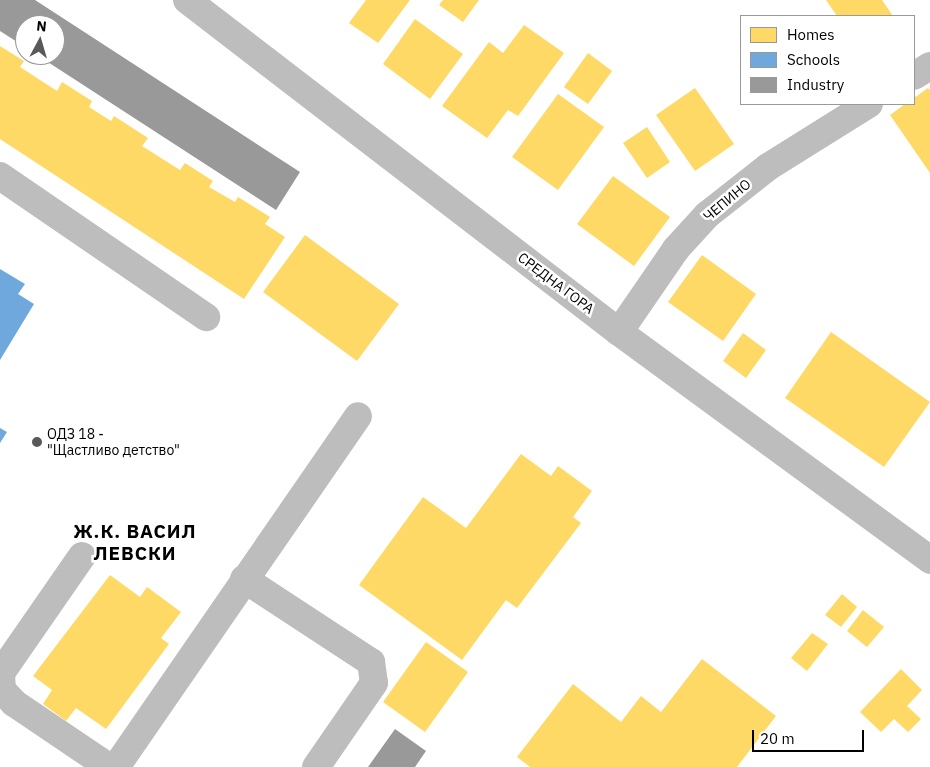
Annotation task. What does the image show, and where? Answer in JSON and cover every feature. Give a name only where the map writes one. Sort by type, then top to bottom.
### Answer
[{"type":"street","name":"СРЕДНА ГОРА","points":[[187,0],[619,332],[930,560]]},
{"type":"street","points":[[915,75],[930,66]]},
{"type":"street","name":"ЧЕПИНО","points":[[619,332],[676,249],[707,215],[768,167],[867,105]]},
{"type":"street","points":[[0,176],[206,317]]},
{"type":"street","points":[[116,767],[358,416]]},
{"type":"street","points":[[82,556],[1,673],[2,690],[14,703],[109,767]]},
{"type":"street","points":[[244,579],[371,662],[374,683],[316,767]]},
{"type":"building: Homes","points":[[366,0],[410,0],[378,43],[349,23]]},
{"type":"building: Homes","points":[[443,0],[479,0],[463,22],[439,5]]},
{"type":"building: Homes","points":[[826,0],[882,0],[892,15],[836,15]]},
{"type":"building: Homes","points":[[415,19],[463,54],[430,99],[383,64]]},
{"type":"building: Homes","points":[[524,25],[564,53],[518,116],[508,110],[487,138],[442,106],[489,42],[503,53]]},
{"type":"building: Homes","points":[[0,46],[15,55],[15,65],[21,65],[20,67],[57,91],[62,82],[92,101],[89,107],[111,121],[114,116],[148,138],[142,146],[180,170],[185,163],[213,181],[209,187],[235,202],[238,197],[270,217],[265,224],[285,237],[244,299],[0,139]]},
{"type":"building: Homes","points":[[588,53],[612,71],[588,104],[564,87]]},
{"type":"building: Homes","points":[[695,88],[734,144],[695,171],[656,115]]},
{"type":"building: Homes","points":[[928,88],[930,90],[930,173],[890,115],[904,105],[915,105],[915,97]]},
{"type":"building: Homes","points":[[558,94],[604,127],[558,190],[512,157]]},
{"type":"building: Homes","points":[[647,127],[670,162],[647,178],[623,143]]},
{"type":"building: Homes","points":[[613,176],[670,217],[634,266],[577,224]]},
{"type":"building: Homes","points":[[305,235],[399,304],[357,361],[263,292]]},
{"type":"building: Homes","points":[[702,255],[756,294],[723,341],[668,302]]},
{"type":"building: Homes","points":[[831,332],[930,402],[884,467],[785,398]]},
{"type":"building: Homes","points":[[743,333],[766,350],[746,378],[723,361]]},
{"type":"building: Homes","points":[[521,454],[551,476],[558,466],[592,491],[573,517],[581,523],[517,608],[506,600],[462,660],[359,585],[423,497],[466,528]]},
{"type":"building: Homes","points":[[110,575],[140,597],[147,587],[181,612],[161,638],[169,644],[106,729],[76,708],[66,721],[43,704],[52,690],[33,676]]},
{"type":"building: Homes","points":[[842,594],[857,607],[841,627],[825,615]]},
{"type":"building: Homes","points":[[863,610],[884,627],[867,647],[847,631]]},
{"type":"building: Homes","points":[[812,633],[828,644],[807,671],[791,658]]},
{"type":"building: Homes","points":[[426,642],[468,672],[425,732],[383,702]]},
{"type":"building: Homes","points":[[702,659],[776,716],[737,767],[530,767],[517,757],[573,684],[621,722],[641,696],[661,712]]},
{"type":"building: Homes","points":[[901,669],[922,690],[907,706],[921,719],[908,732],[894,719],[881,732],[860,712]]},
{"type":"building: Schools","points":[[0,269],[25,284],[18,294],[34,304],[0,360]]},
{"type":"building: Schools","points":[[0,428],[7,432],[0,443]]},
{"type":"building: Industry","points":[[0,0],[35,0],[58,15],[15,15],[15,41],[0,31]]},
{"type":"building: Industry","points":[[65,19],[300,172],[276,210],[52,65],[65,65]]},
{"type":"building: Industry","points":[[395,729],[426,751],[415,767],[368,767]]},
{"type":"place","name":"ОДЗ 18 - \"Щастливо детство\"","points":[[37,442]]},
{"type":"district","name":"Ж.К. ВАСИЛ ЛЕВСКИ","points":[[135,543]]}]
